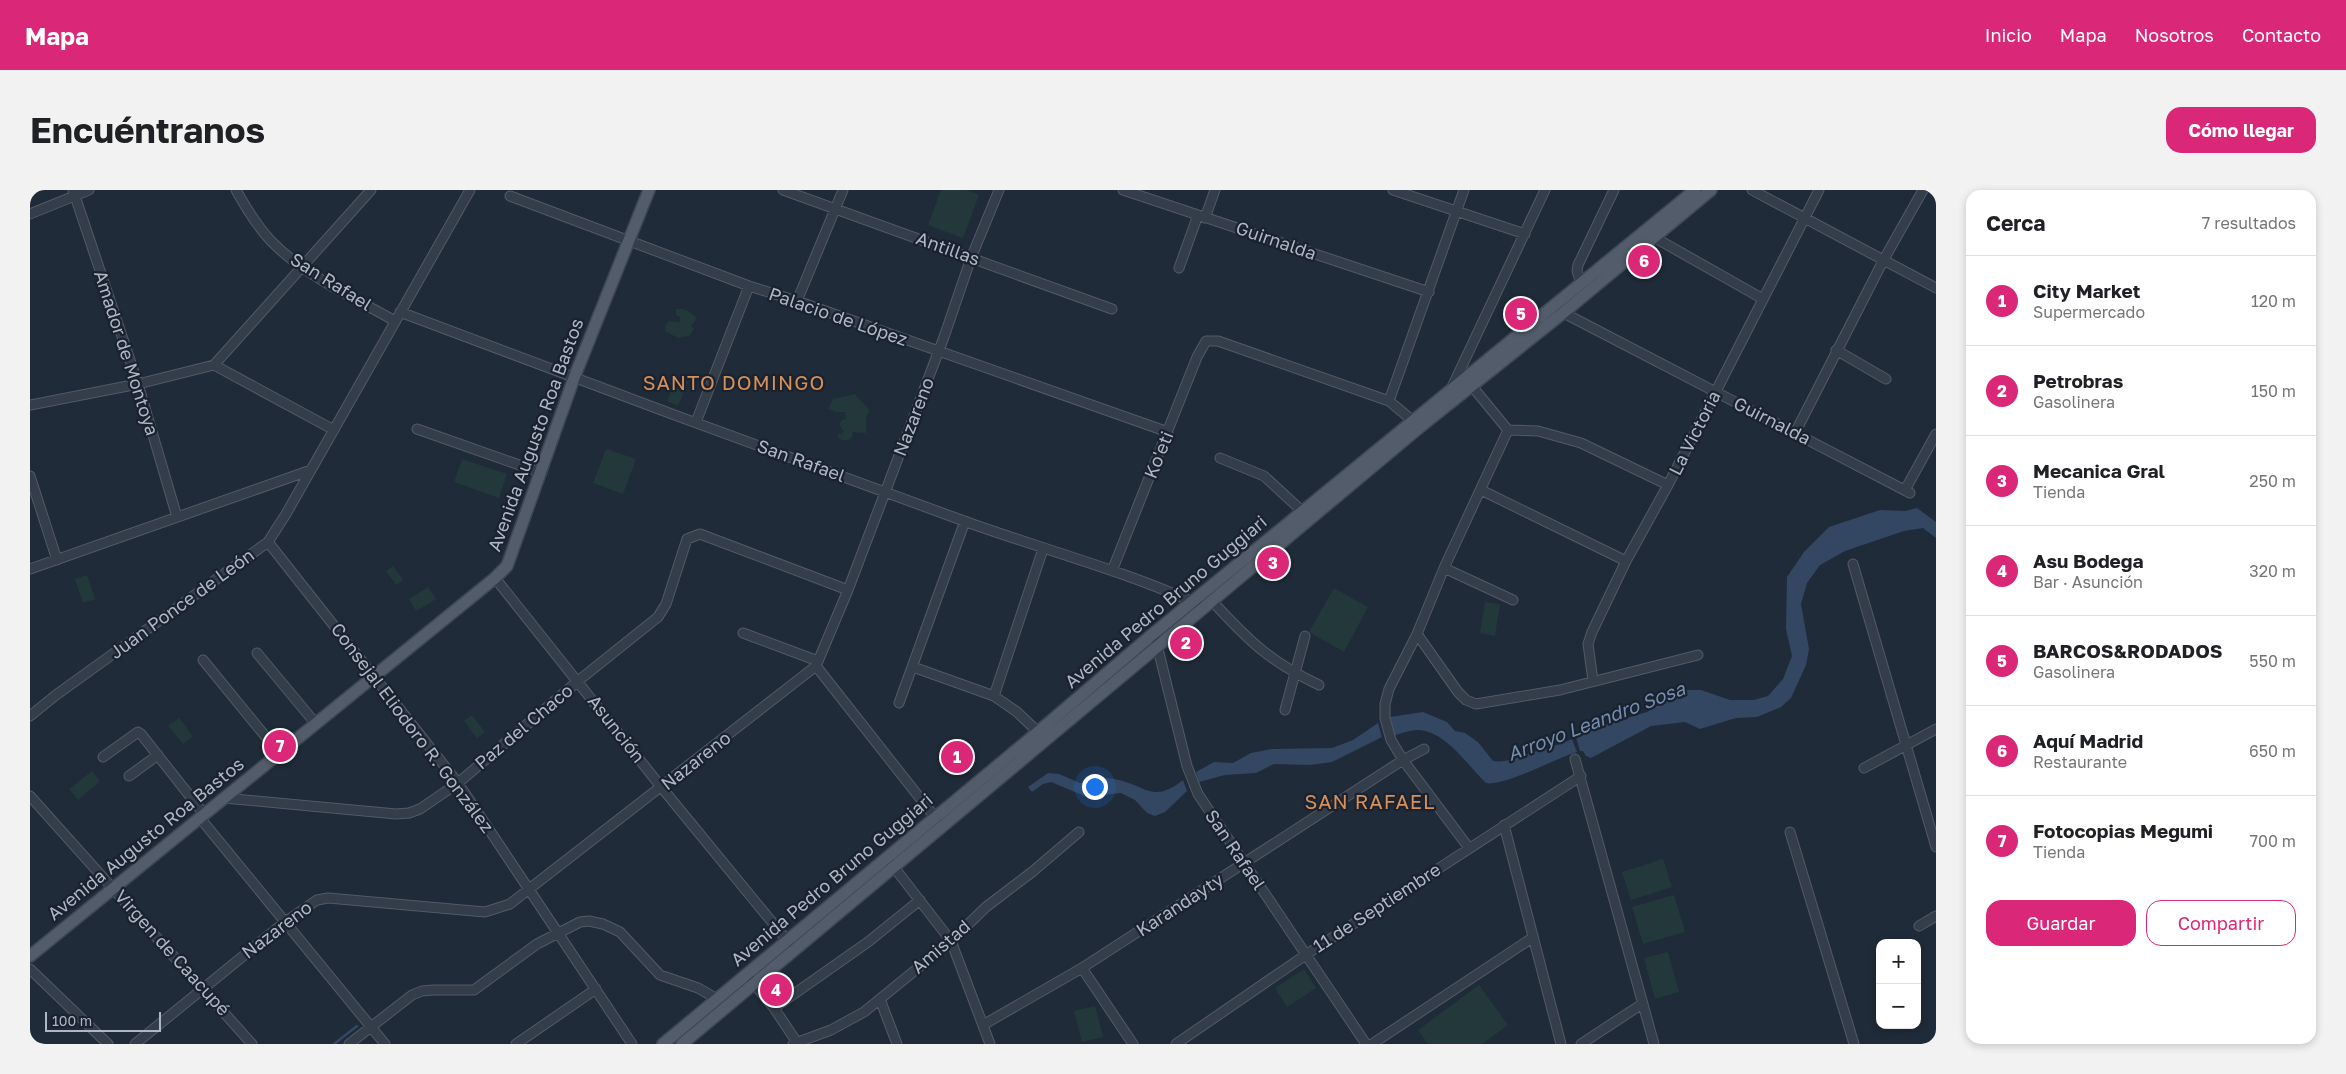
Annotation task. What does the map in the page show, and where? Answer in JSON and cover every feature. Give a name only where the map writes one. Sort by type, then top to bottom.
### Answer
[{"type":"main road","name":"Avenida Augusto Roa Bastos","points":[[30,956],[495,578],[510,559],[542,474],[574,378],[649,190]]},
{"type":"main road","name":"Avenida Pedro Bruno Guggiari","points":[[938,822],[1038,732],[1192,601],[1302,511],[1416,424],[1471,385],[1650,234],[1695,190]]},
{"type":"main road","name":"Avenida Pedro Bruno Guggiari","points":[[682,1044],[750,978],[938,822],[1208,604],[1416,424],[1451,390],[1558,310],[1581,284],[1711,190]]},
{"type":"main road","name":"Avenida Pedro Bruno Guggiari","points":[[663,1044],[717,999],[750,978]]},
{"type":"street","points":[[30,214],[74,193],[89,190]]},
{"type":"street","name":"San Rafael","points":[[236,190],[258,226],[284,253],[302,267],[395,321]]},
{"type":"street","points":[[30,405],[138,384],[214,365],[372,190]]},
{"type":"street","name":"Juan Ponce de León","points":[[30,716],[63,690],[268,542],[470,190]]},
{"type":"street","name":"Antillas","points":[[783,190],[1112,309]]},
{"type":"street","points":[[797,301],[843,190]]},
{"type":"street","name":"Nazareno","points":[[135,1044],[285,922],[317,900],[328,898],[485,912],[510,904],[662,788],[817,664],[848,590],[939,352],[971,258],[999,190]]},
{"type":"street","name":"Guirnalda","points":[[1123,190],[1430,292]]},
{"type":"street","points":[[1179,268],[1215,190]]},
{"type":"street","points":[[1393,190],[1525,234]]},
{"type":"street","points":[[1416,424],[1389,401],[1430,292],[1464,190]]},
{"type":"street","points":[[1451,390],[1545,190]]},
{"type":"street","points":[[1581,284],[1577,271],[1578,265],[1614,190]]},
{"type":"street","points":[[1752,190],[1804,220],[1936,288]]},
{"type":"street","name":"La Victoria","points":[[1593,681],[1588,644],[1626,561],[1668,485],[1819,190]]},
{"type":"street","points":[[1795,433],[1836,350],[1923,190]]},
{"type":"street","name":"Amador de Montoya","points":[[74,193],[138,384],[177,517]]},
{"type":"street","name":"Palacio de López","points":[[510,196],[749,286],[797,301],[1168,432]]},
{"type":"street","points":[[1650,234],[1763,299]]},
{"type":"street","points":[[696,422],[749,286]]},
{"type":"street","name":"Guirnalda","points":[[1558,310],[1908,492],[1936,434]]},
{"type":"street","name":"San Rafael","points":[[400,312],[574,378],[965,521],[1112,571],[1192,601],[1208,604]]},
{"type":"street","name":"Ko'eti","points":[[1112,571],[1197,357],[1206,341],[1218,341],[1389,401]]},
{"type":"street","points":[[1836,350],[1886,379]]},
{"type":"street","points":[[214,365],[334,430]]},
{"type":"street","points":[[1471,385],[1508,430],[1538,431],[1581,443],[1668,485]]},
{"type":"street","points":[[417,429],[542,474]]},
{"type":"street","points":[[1468,848],[1403,760],[1391,740],[1385,718],[1384,704],[1389,689],[1417,634],[1444,568],[1508,430]]},
{"type":"street","points":[[1220,458],[1264,476],[1302,511]]},
{"type":"street","points":[[30,569],[311,470]]},
{"type":"street","points":[[30,476],[57,560]]},
{"type":"street","points":[[1481,490],[1626,561]]},
{"type":"street","points":[[899,703],[965,521]]},
{"type":"street","name":"Paz del Chaco","points":[[224,798],[409,813],[420,809],[458,783],[578,681],[658,617],[666,604],[687,539],[700,534],[848,590]]},
{"type":"street","name":"Consejal Eliodoro R. González","points":[[268,542],[458,783],[632,1044]]},
{"type":"street","points":[[994,696],[1043,549]]},
{"type":"street","points":[[1853,564],[1936,847]]},
{"type":"street","points":[[1444,568],[1513,600]]},
{"type":"street","name":"Asunción","points":[[495,578],[662,788],[791,944]]},
{"type":"street","points":[[1208,604],[1269,658],[1319,685]]},
{"type":"street","points":[[743,633],[817,664],[938,822]]},
{"type":"street","name":"San Rafael","points":[[1154,633],[1187,766],[1198,794],[1366,1044]]},
{"type":"street","points":[[1417,634],[1458,692],[1466,700],[1476,704],[1560,690],[1698,656]]},
{"type":"street","points":[[1285,710],[1305,636]]},
{"type":"street","points":[[257,653],[316,724]]},
{"type":"street","points":[[203,660],[279,753]]},
{"type":"street","points":[[913,667],[994,696],[1017,712],[1038,732]]},
{"type":"street","points":[[1864,768],[1936,729]]},
{"type":"street","points":[[103,757],[138,732],[142,734],[202,816],[285,922],[385,1044]]},
{"type":"street","name":"Karandayty","points":[[983,1025],[1082,968],[1424,748]]},
{"type":"street","points":[[129,776],[158,755]]},
{"type":"street","points":[[1575,759],[1654,1044]]},
{"type":"street","name":"11 de Septiembre","points":[[1176,1044],[1307,954],[1581,776]]},
{"type":"street","name":"Virgen de Caacupé","points":[[30,796],[252,1044]]},
{"type":"street","points":[[1504,826],[1561,1044]]},
{"type":"street","name":"Amistad","points":[[796,1043],[848,1022],[880,999],[951,942],[986,907],[1032,872],[1079,832]]},
{"type":"street","points":[[1790,832],[1854,1044]]},
{"type":"street","points":[[890,862],[951,942],[990,1044]]},
{"type":"street","points":[[774,1008],[868,942],[920,900]]},
{"type":"street","points":[[1919,926],[1936,916]]},
{"type":"street","points":[[349,1044],[403,1000],[422,991],[474,990],[486,983],[522,953],[580,922],[588,921],[612,927],[628,939],[660,975],[698,988],[717,999]]},
{"type":"street","points":[[1372,1044],[1532,938]]},
{"type":"street","points":[[1082,968],[1133,1044]]},
{"type":"street","points":[[30,969],[108,1044]]},
{"type":"street","points":[[750,978],[774,1008],[796,1043]]},
{"type":"street","points":[[516,1044],[596,990]]},
{"type":"street","points":[[880,999],[897,1044]]},
{"type":"street","points":[[1581,1044],[1642,1004]]},
{"type":"green space","points":[[941,190],[966,190],[979,195],[963,238],[928,225]]},
{"type":"green space","points":[[676,309],[690,312],[697,318],[691,326],[694,329],[689,336],[678,338],[665,331],[666,324],[670,321],[680,322],[680,317],[676,315]]},
{"type":"green space","points":[[677,378],[688,382],[678,406],[667,401]]},
{"type":"green space","points":[[855,394],[870,411],[866,416],[866,433],[853,432],[849,440],[841,440],[837,436],[844,432],[839,424],[843,419],[846,420],[845,412],[836,412],[828,409],[833,399]]},
{"type":"green space","points":[[606,449],[636,459],[623,494],[593,483]]},
{"type":"green space","points":[[462,459],[507,474],[499,498],[454,482]]},
{"type":"green space","points":[[393,566],[403,580],[396,585],[386,571]]},
{"type":"green space","points":[[87,575],[95,599],[83,603],[75,579]]},
{"type":"green space","points":[[428,587],[436,599],[416,611],[409,599]]},
{"type":"green space","points":[[1334,588],[1368,607],[1344,652],[1309,632]]},
{"type":"green space","points":[[1485,602],[1500,604],[1495,636],[1480,633]]},
{"type":"green space","points":[[472,715],[485,732],[477,738],[464,721]]},
{"type":"green space","points":[[179,718],[193,736],[183,744],[168,726]]},
{"type":"green space","points":[[92,771],[100,781],[78,800],[69,789]]},
{"type":"green space","points":[[1663,859],[1672,887],[1631,900],[1622,872]]},
{"type":"green space","points":[[1674,895],[1685,932],[1643,944],[1632,907]]},
{"type":"green space","points":[[1668,952],[1679,992],[1655,999],[1644,958]]},
{"type":"green space","points":[[1304,969],[1316,988],[1287,1007],[1275,988]]},
{"type":"green space","points":[[1479,985],[1508,1025],[1482,1044],[1428,1044],[1418,1030]]},
{"type":"green space","points":[[1095,1006],[1103,1037],[1082,1042],[1074,1011]]},
{"type":"water","points":[[1917,508],[1936,522],[1936,538],[1923,528],[1904,531],[1845,551],[1820,565],[1807,583],[1801,604],[1809,649],[1806,665],[1791,698],[1781,707],[1757,717],[1736,718],[1700,729],[1685,722],[1651,726],[1591,758],[1586,756],[1583,751],[1580,751],[1576,737],[1586,730],[1647,712],[1682,690],[1701,690],[1730,700],[1754,700],[1768,696],[1783,679],[1792,656],[1786,629],[1787,577],[1804,552],[1829,527],[1880,510],[1905,511]]},
{"type":"water","points":[[1423,712],[1447,722],[1455,731],[1465,733],[1478,742],[1493,761],[1510,760],[1572,739],[1577,752],[1517,777],[1505,781],[1486,783],[1456,750],[1438,736],[1418,730],[1395,735],[1390,717]]},
{"type":"water","points":[[1378,723],[1382,737],[1332,762],[1310,765],[1274,764],[1256,773],[1225,775],[1199,782],[1196,772],[1214,762],[1233,763],[1251,753],[1272,749],[1332,748],[1353,740]]},
{"type":"water","points":[[1048,773],[1059,774],[1080,783],[1114,779],[1156,792],[1164,791],[1183,780],[1187,791],[1165,812],[1155,816],[1147,813],[1135,800],[1121,793],[1087,797],[1051,782],[1043,784],[1032,792],[1028,787]]},
{"type":"waterway","name":"Arroyo Leandro Sosa","points":[[334,1044],[357,1026]]},
{"type":"place","name":"Aquí Madrid","points":[[1644,261]]},
{"type":"place","name":"BARCOS&RODADOS","points":[[1521,314]]},
{"type":"place","name":"Mecanica Gral","points":[[1273,563]]},
{"type":"place","name":"Petrobras","points":[[1186,643]]},
{"type":"place","name":"Fotocopias Megumi","points":[[280,746]]},
{"type":"place","name":"City Market","points":[[957,757]]},
{"type":"place","name":"Asu Bodega","points":[[776,990]]},
{"type":"district","name":"SANTO DOMINGO","points":[[734,383]]},
{"type":"district","name":"SAN RAFAEL","points":[[1370,802]]}]
